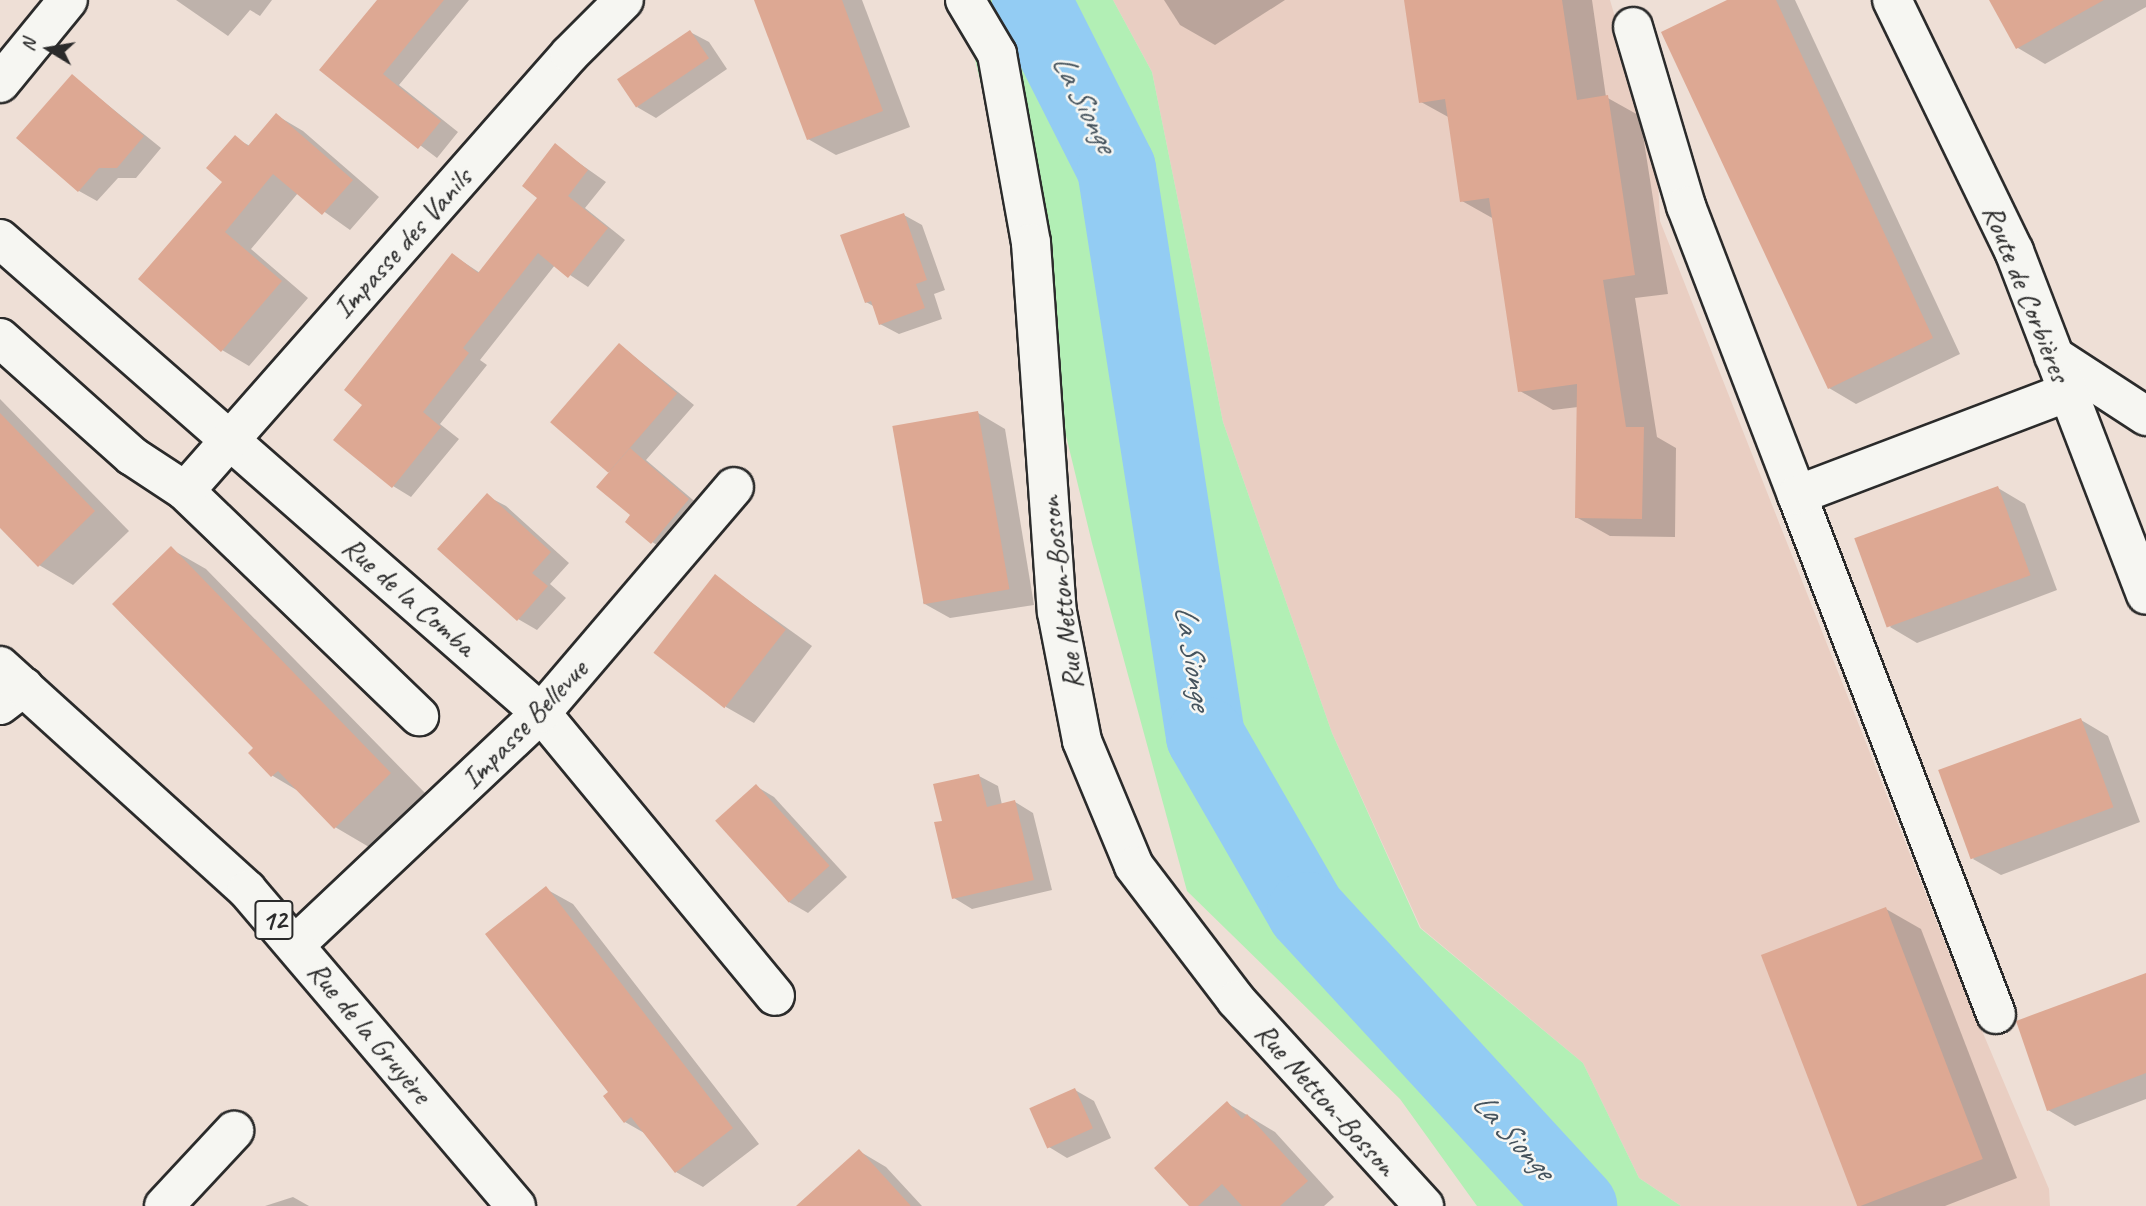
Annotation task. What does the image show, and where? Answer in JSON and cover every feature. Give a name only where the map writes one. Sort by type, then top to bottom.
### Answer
[{"type":"street","points":[[0,82],[68,0]]},
{"type":"street","name":"Impasse des Vanils","points":[[185,491],[570,54],[624,0]]},
{"type":"street","name":"Rue Netton-Bosson","points":[[965,0],[997,54],[1031,243],[1057,612],[1082,741],[1134,866],[1236,1000],[1424,1206]]},
{"type":"street","name":"Route de Corbières","points":[[1892,0],[2014,251],[2146,594]]},
{"type":"street","points":[[1633,27],[1686,206],[1996,1014]]},
{"type":"street","name":"Rue de la Comba","points":[[0,239],[541,713],[775,996]]},
{"type":"street","points":[[0,338],[131,456],[185,491],[419,716]]},
{"type":"street","points":[[2054,356],[2146,416]]},
{"type":"street","points":[[1797,495],[2068,392]]},
{"type":"street","name":"Impasse Bellevue","points":[[296,944],[541,713],[734,487]]},
{"type":"street","name":"Rue de la Gruyère","points":[[8,686],[214,856],[296,944],[516,1206]]},
{"type":"street","points":[[164,1206],[234,1131]]},
{"type":"shaded area","points":[[1113,0],[1610,0],[1657,160],[1660,221],[1947,948],[2049,1189],[2050,1206],[1681,1206],[1639,1178],[1583,1063],[1421,928],[1332,733],[1223,422],[1152,72]]},
{"type":"green space","points":[[955,0],[1113,0],[1152,72],[1223,422],[1332,733],[1420,928],[1583,1063],[1639,1178],[1681,1206],[1477,1206],[1400,1099],[1187,891],[1092,543],[963,10]]},
{"type":"building","points":[[377,0],[444,0],[383,74],[441,121],[418,149],[319,70]]},
{"type":"building","points":[[754,0],[842,0],[883,111],[807,140]]},
{"type":"building","points":[[1404,0],[1562,0],[1577,100],[1608,95],[1635,275],[1603,280],[1626,427],[1644,427],[1642,519],[1575,518],[1577,384],[1518,392],[1489,198],[1460,202],[1445,99],[1419,103]]},
{"type":"building","points":[[1727,0],[1776,0],[1933,338],[1828,389],[1661,32]]},
{"type":"building","points":[[1989,0],[2104,0],[2016,49]]},
{"type":"building","points":[[690,30],[709,58],[636,107],[617,79]]},
{"type":"building","points":[[72,74],[144,136],[117,168],[99,168],[78,192],[16,138]]},
{"type":"building","points":[[276,113],[353,180],[322,215],[273,174],[225,232],[282,281],[221,352],[138,279],[222,182],[206,168],[235,135],[248,146]]},
{"type":"building","points":[[555,143],[588,170],[568,196],[608,228],[568,278],[538,253],[463,348],[469,353],[423,412],[441,427],[392,488],[333,440],[362,405],[344,390],[452,253],[478,273],[537,198],[522,186]]},
{"type":"building","points":[[904,213],[927,280],[916,284],[925,308],[879,325],[871,301],[865,303],[840,235]]},
{"type":"building","points":[[619,343],[677,394],[608,473],[550,422]]},
{"type":"building","points":[[978,411],[1009,589],[924,604],[892,426]]},
{"type":"building","points":[[0,413],[95,511],[38,567],[0,528]]},
{"type":"building","points":[[630,448],[689,499],[651,544],[625,522],[630,515],[596,487]]},
{"type":"building","points":[[1998,486],[2030,575],[1887,628],[1854,538]]},
{"type":"building","points":[[487,493],[551,552],[532,573],[548,586],[517,621],[437,549]]},
{"type":"building","points":[[171,546],[391,773],[334,829],[278,771],[271,777],[248,753],[253,748],[112,604]]},
{"type":"building","points":[[715,574],[786,629],[724,708],[653,653]]},
{"type":"building","points":[[2081,718],[2113,807],[1971,859],[1938,770]]},
{"type":"building","points":[[979,774],[987,807],[1015,800],[1034,880],[952,899],[934,822],[942,821],[933,784]]},
{"type":"building","points":[[756,784],[830,866],[789,903],[715,821]]},
{"type":"building","points":[[546,886],[733,1128],[675,1173],[631,1117],[624,1123],[603,1096],[608,1092],[485,934]]},
{"type":"building","points":[[1886,907],[1983,1159],[1857,1206],[1761,955]]},
{"type":"building","points":[[2146,973],[2146,1073],[2047,1111],[2016,1021]]},
{"type":"building","points":[[1075,1088],[1093,1128],[1047,1149],[1029,1108]]},
{"type":"building","points":[[1227,1101],[1242,1119],[1247,1114],[1308,1181],[1280,1206],[1242,1206],[1222,1184],[1198,1206],[1189,1206],[1154,1168]]},
{"type":"building","points":[[859,1149],[911,1206],[796,1206]]},
{"type":"waterway","name":"La Sionge","points":[[1031,0],[1116,168],[1205,736],[1306,911],[1577,1206]]}]
